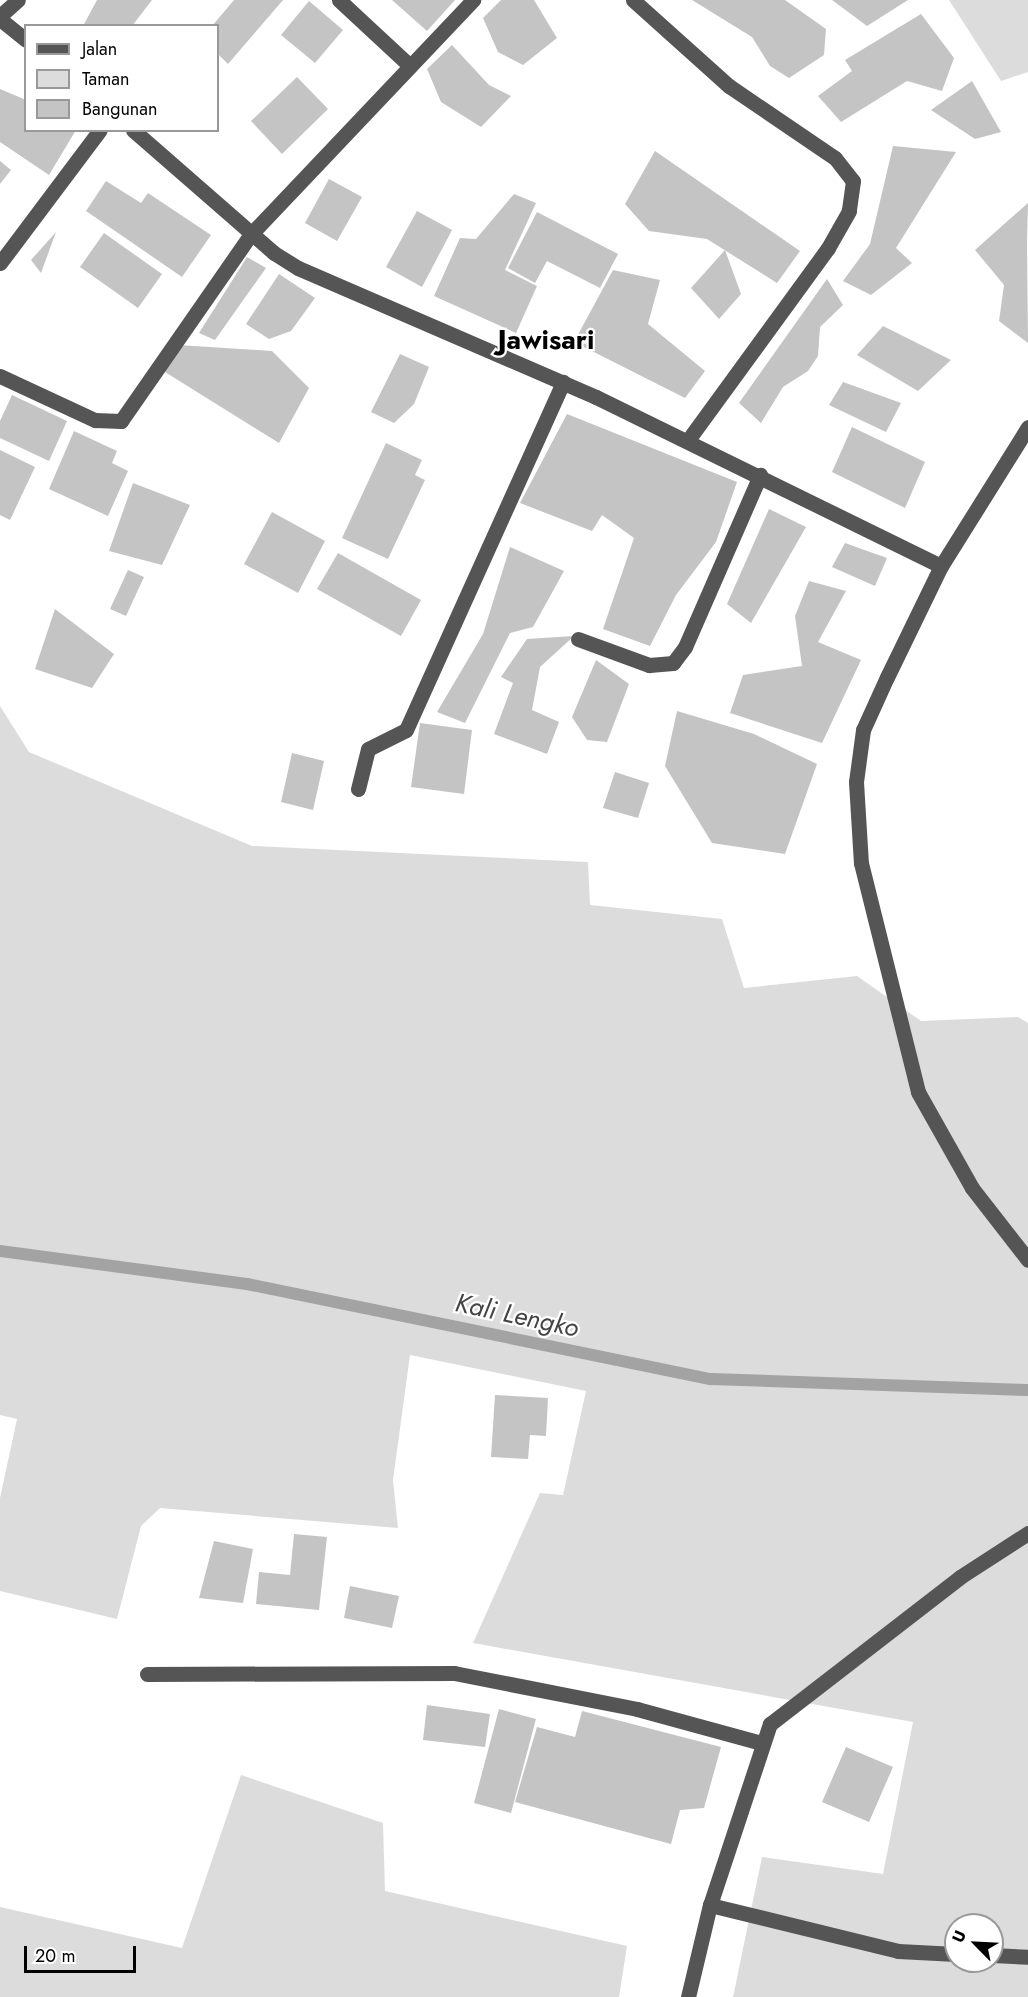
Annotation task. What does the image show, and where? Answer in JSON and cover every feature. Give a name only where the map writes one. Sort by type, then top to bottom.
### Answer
[{"type":"street","points":[[18,0],[0,18],[24,38]]},
{"type":"street","points":[[339,0],[410,66]]},
{"type":"street","points":[[0,376],[116,425],[251,234],[473,0]]},
{"type":"street","points":[[633,0],[729,86],[836,158],[853,181],[849,211],[828,248],[688,440]]},
{"type":"street","points":[[0,263],[98,132]]},
{"type":"street","points":[[135,132],[274,253],[330,283],[563,382],[688,440],[942,566]]},
{"type":"street","points":[[358,789],[368,749],[406,730],[563,382]]},
{"type":"street","points":[[1028,427],[942,566],[863,730],[856,782],[861,863],[918,1092],[972,1188],[1028,1260]]},
{"type":"street","points":[[578,639],[649,665],[673,663],[685,647],[760,475]]},
{"type":"street","points":[[688,1997],[710,1905],[761,1743],[785,1709],[1028,1533]]},
{"type":"street","points":[[147,1674],[453,1673],[637,1709],[761,1743]]},
{"type":"street","points":[[710,1905],[898,1951],[944,1953]]},
{"type":"street","points":[[1004,1956],[1028,1957]]},
{"type":"green space","points":[[949,0],[1028,0],[1028,72],[1001,81]]},
{"type":"green space","points":[[0,706],[29,752],[252,846],[588,862],[590,905],[722,919],[744,988],[857,976],[921,1021],[1018,1017],[1028,1023],[1028,1997],[733,1997],[762,1857],[883,1874],[913,1722],[473,1643],[540,1493],[563,1495],[586,1391],[410,1355],[393,1480],[398,1528],[160,1508],[141,1526],[117,1619],[0,1591],[0,1498],[17,1419],[0,1415]]},
{"type":"green space","points":[[241,1775],[383,1823],[385,1891],[627,1946],[619,1997],[0,1997],[0,1907],[182,1948]]},
{"type":"building","points":[[97,0],[152,0],[134,24],[84,24]]},
{"type":"building","points":[[234,0],[283,0],[228,64],[219,55],[219,24],[214,24]]},
{"type":"building","points":[[392,0],[455,0],[427,31]]},
{"type":"building","points":[[501,0],[534,0],[557,38],[523,65],[498,52],[483,18]]},
{"type":"building","points":[[692,0],[785,0],[826,29],[824,55],[789,78],[770,66],[752,37]]},
{"type":"building","points":[[832,0],[908,0],[867,26]]},
{"type":"building","points":[[309,1],[343,30],[315,63],[281,35]]},
{"type":"building","points":[[921,14],[954,58],[942,91],[907,81],[841,122],[818,96],[852,71],[845,60]]},
{"type":"building","points":[[452,45],[489,85],[511,96],[481,127],[441,102],[427,69]]},
{"type":"building","points":[[297,77],[328,109],[282,154],[251,121]]},
{"type":"building","points":[[972,81],[1001,132],[975,139],[931,110]]},
{"type":"building","points":[[0,89],[24,99],[24,132],[75,132],[49,175],[0,142]]},
{"type":"building","points":[[893,146],[956,152],[896,248],[912,263],[871,295],[843,281],[870,244]]},
{"type":"building","points":[[655,151],[800,251],[777,283],[707,239],[649,231],[625,204]]},
{"type":"building","points":[[0,161],[11,170],[0,184]]},
{"type":"building","points":[[329,179],[362,197],[337,241],[305,223]]},
{"type":"building","points":[[106,181],[141,203],[148,193],[211,235],[182,277],[86,211]]},
{"type":"building","points":[[514,194],[536,203],[505,270],[537,286],[516,333],[434,296],[460,238],[476,239]]},
{"type":"building","points":[[1028,203],[1028,343],[999,321],[1004,285],[975,250]]},
{"type":"building","points":[[417,211],[452,230],[422,287],[386,267]]},
{"type":"building","points":[[537,212],[618,254],[600,288],[547,261],[535,283],[508,268]]},
{"type":"building","points":[[56,232],[41,273],[31,260]]},
{"type":"building","points":[[104,233],[162,274],[138,308],[80,267]]},
{"type":"building","points":[[725,250],[741,294],[719,319],[691,288]]},
{"type":"building","points":[[247,257],[266,268],[215,340],[199,333]]},
{"type":"building","points":[[613,270],[660,280],[648,324],[705,371],[685,398],[574,342]]},
{"type":"building","points":[[279,274],[315,298],[291,331],[269,339],[246,324]]},
{"type":"building","points":[[827,279],[843,305],[820,327],[818,356],[808,371],[783,387],[761,423],[739,403]]},
{"type":"building","points":[[883,326],[951,360],[918,391],[857,355]]},
{"type":"building","points":[[178,345],[272,351],[309,388],[279,443],[165,372]]},
{"type":"building","points":[[400,354],[429,367],[414,404],[394,423],[371,412]]},
{"type":"building","points":[[843,382],[901,403],[886,432],[829,405]]},
{"type":"building","points":[[12,395],[67,421],[49,461],[0,438],[0,421]]},
{"type":"building","points":[[567,414],[737,482],[716,542],[676,595],[650,646],[603,629],[634,538],[602,515],[592,531],[520,503]]},
{"type":"building","points":[[852,427],[925,462],[905,508],[832,472]]},
{"type":"building","points":[[74,431],[117,451],[112,463],[128,471],[108,516],[49,489]]},
{"type":"building","points":[[386,443],[422,460],[415,475],[425,480],[388,559],[342,538]]},
{"type":"building","points":[[0,450],[35,467],[10,520],[0,515]]},
{"type":"building","points":[[133,483],[190,505],[162,565],[109,551]]},
{"type":"building","points":[[769,509],[806,527],[751,623],[727,604]]},
{"type":"building","points":[[272,512],[325,541],[298,593],[244,564]]},
{"type":"building","points":[[845,543],[887,558],[875,586],[832,567]]},
{"type":"building","points":[[510,547],[564,571],[533,627],[510,633],[465,723],[437,712],[483,634]]},
{"type":"building","points":[[338,553],[421,600],[401,636],[317,589]]},
{"type":"building","points":[[128,570],[144,577],[126,616],[110,609]]},
{"type":"building","points":[[809,581],[846,591],[818,642],[861,660],[822,743],[730,713],[743,675],[802,666],[795,616]]},
{"type":"building","points":[[55,609],[114,654],[92,688],[35,669]]},
{"type":"building","points":[[574,636],[540,667],[532,710],[559,722],[547,754],[494,734],[513,683],[501,677],[527,639]]},
{"type":"building","points":[[596,660],[629,684],[607,742],[587,740],[572,717]]},
{"type":"building","points":[[677,711],[754,734],[817,764],[785,854],[712,843],[665,766]]},
{"type":"building","points":[[420,723],[472,730],[464,794],[411,787]]},
{"type":"building","points":[[292,753],[324,761],[313,810],[281,802]]},
{"type":"building","points":[[615,772],[649,783],[638,818],[603,808]]},
{"type":"building","points":[[495,1395],[548,1398],[546,1436],[530,1435],[528,1459],[491,1457]]},
{"type":"building","points":[[294,1534],[327,1537],[319,1610],[256,1604],[259,1572],[290,1575]]},
{"type":"building","points":[[214,1541],[253,1549],[243,1603],[199,1598]]},
{"type":"building","points":[[350,1586],[399,1596],[392,1628],[344,1618]]},
{"type":"building","points":[[427,1705],[490,1714],[485,1747],[423,1740]]},
{"type":"building","points":[[499,1709],[536,1719],[511,1813],[474,1803]]},
{"type":"building","points":[[582,1711],[721,1747],[704,1808],[680,1810],[671,1844],[515,1802],[537,1727],[575,1737]]},
{"type":"building","points":[[846,1747],[893,1767],[869,1822],[822,1802]]},
{"type":"waterway","name":"Kali Lengko","points":[[0,1251],[247,1284],[711,1379],[1028,1390]]},
{"type":"district","name":"Jawisari","points":[[546,340]]}]
